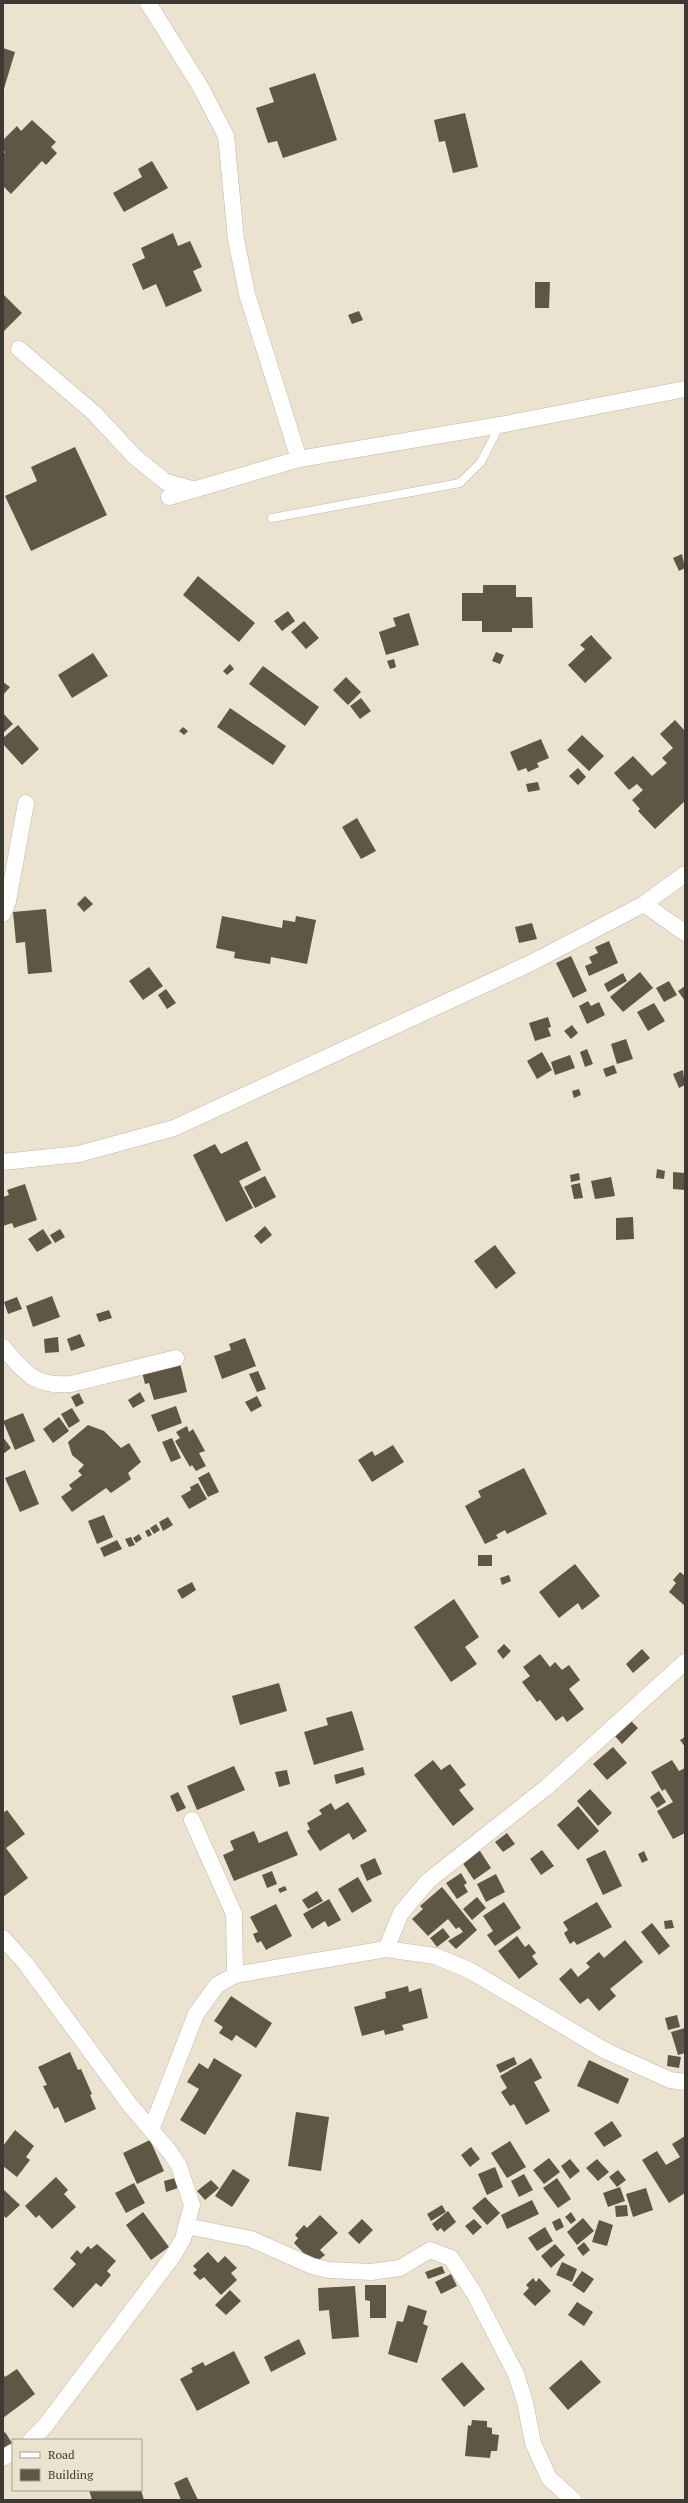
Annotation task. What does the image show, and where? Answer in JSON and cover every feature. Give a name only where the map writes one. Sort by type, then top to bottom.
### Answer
[{"type":"street","points":[[148,3],[200,86],[226,136],[236,239],[247,294],[299,459]]},
{"type":"street","points":[[19,349],[94,413],[135,457],[166,482],[192,489]]},
{"type":"street","points":[[169,497],[192,489],[299,459],[500,425],[685,389]]},
{"type":"street","points":[[3,914],[8,901],[26,803]]},
{"type":"street","points":[[3,1162],[79,1154],[174,1128],[531,963],[644,904],[685,874]]},
{"type":"street","points":[[644,904],[685,933]]},
{"type":"street","points":[[3,1347],[29,1377],[57,1385],[71,1384],[176,1358]]},
{"type":"street","points":[[386,1949],[401,1913],[428,1881],[548,1786],[685,1662]]},
{"type":"street","points":[[192,1820],[234,1914],[235,1975]]},
{"type":"street","points":[[3,1938],[26,1964],[130,2105],[170,2152],[185,2178],[192,2205],[186,2226],[173,2256],[45,2426],[31,2439]]},
{"type":"street","points":[[151,2130],[196,2014],[217,1985],[235,1975],[386,1949],[435,1956],[469,1970],[606,2051],[670,2080],[685,2082]]},
{"type":"street","points":[[186,2226],[251,2239],[312,2266],[329,2270],[371,2272],[400,2268],[430,2250],[451,2258],[474,2293],[516,2374],[525,2402],[533,2443],[549,2478],[573,2500]]},
{"type":"street","points":[[3,2458],[12,2453]]},
{"type":"lane","points":[[272,518],[460,483],[481,462],[500,425]]},
{"type":"building","points":[[3,48],[15,52],[3,92]]},
{"type":"building","points":[[315,73],[337,140],[283,158],[277,141],[268,143],[256,108],[274,102],[269,88]]},
{"type":"building","points":[[465,113],[478,167],[453,173],[445,141],[439,142],[434,120]]},
{"type":"building","points":[[32,120],[56,142],[51,147],[57,153],[46,165],[42,161],[11,194],[3,186],[3,155],[5,152],[3,150],[3,140],[17,126],[21,131]]},
{"type":"building","points":[[152,161],[168,188],[124,212],[113,193],[142,177],[138,169]]},
{"type":"building","points":[[173,233],[178,246],[190,241],[202,267],[193,271],[202,291],[166,307],[156,284],[143,290],[132,264],[145,258],[141,248]]},
{"type":"building","points":[[535,282],[550,282],[549,308],[535,308]]},
{"type":"building","points":[[3,294],[22,313],[3,332]]},
{"type":"building","points":[[359,311],[363,320],[352,324],[348,315]]},
{"type":"building","points":[[75,447],[107,515],[31,551],[5,496],[37,481],[31,467]]},
{"type":"building","points":[[682,554],[685,568],[679,571],[673,558]]},
{"type":"building","points":[[198,576],[255,623],[239,642],[183,595]]},
{"type":"building","points":[[483,585],[516,585],[516,597],[532,597],[533,628],[512,628],[512,632],[482,632],[482,621],[462,621],[462,593],[483,593]]},
{"type":"building","points":[[288,611],[295,621],[282,631],[274,621]]},
{"type":"building","points":[[409,613],[419,645],[386,655],[379,632],[396,626],[393,618]]},
{"type":"building","points":[[304,621],[319,638],[306,649],[291,632]]},
{"type":"building","points":[[591,635],[612,658],[585,683],[568,665],[585,649],[580,645]]},
{"type":"building","points":[[496,652],[504,655],[500,664],[492,661]]},
{"type":"building","points":[[93,653],[108,676],[72,698],[58,675]]},
{"type":"building","points":[[394,659],[396,667],[390,669],[387,661]]},
{"type":"building","points":[[230,664],[234,669],[227,675],[223,671]]},
{"type":"building","points":[[263,666],[319,707],[305,726],[249,684]]},
{"type":"building","points":[[346,677],[361,692],[348,705],[333,690]]},
{"type":"building","points":[[3,682],[10,687],[3,695]]},
{"type":"building","points":[[361,698],[371,711],[360,719],[350,706]]},
{"type":"building","points":[[230,708],[286,746],[273,765],[217,727]]},
{"type":"building","points":[[3,713],[13,724],[3,733]]},
{"type":"building","points":[[675,720],[685,731],[685,801],[655,829],[638,811],[640,809],[632,800],[643,790],[637,784],[629,790],[614,773],[633,756],[652,776],[667,763],[662,758],[673,748],[660,734]]},
{"type":"building","points":[[18,725],[39,749],[22,765],[3,744],[3,738]]},
{"type":"building","points":[[183,727],[188,731],[184,735],[179,731]]},
{"type":"building","points":[[582,735],[604,756],[589,771],[567,750]]},
{"type":"building","points":[[541,739],[549,758],[537,763],[539,767],[528,772],[526,768],[518,771],[510,752]]},
{"type":"building","points":[[578,768],[586,777],[578,785],[569,776]]},
{"type":"building","points":[[538,782],[540,790],[528,792],[526,784]]},
{"type":"building","points":[[357,818],[376,851],[361,859],[342,827]]},
{"type":"building","points":[[85,896],[93,904],[84,912],[77,904]]},
{"type":"building","points":[[46,909],[52,972],[28,974],[25,942],[16,943],[13,912]]},
{"type":"building","points":[[222,916],[282,928],[283,920],[295,922],[296,916],[316,920],[307,964],[271,957],[270,964],[234,958],[235,952],[216,948]]},
{"type":"building","points":[[532,923],[537,939],[519,943],[515,927]]},
{"type":"building","points":[[609,941],[618,963],[589,976],[585,966],[592,963],[589,957],[598,953],[595,947]]},
{"type":"building","points":[[571,956],[587,991],[573,998],[556,963]]},
{"type":"building","points":[[149,967],[163,986],[143,1000],[129,981]]},
{"type":"building","points":[[640,972],[653,988],[623,1012],[610,997]]},
{"type":"building","points":[[623,973],[627,981],[608,992],[604,984]]},
{"type":"building","points":[[669,981],[677,995],[664,1002],[656,988]]},
{"type":"building","points":[[685,986],[685,1001],[678,991]]},
{"type":"building","points":[[166,989],[176,1003],[167,1009],[158,995]]},
{"type":"building","points":[[588,1001],[591,1006],[599,1002],[605,1015],[587,1024],[579,1006]]},
{"type":"building","points":[[654,1003],[665,1021],[648,1031],[637,1012]]},
{"type":"building","points":[[548,1017],[551,1027],[548,1028],[551,1036],[535,1041],[529,1023]]},
{"type":"building","points":[[572,1025],[578,1033],[571,1039],[564,1031]]},
{"type":"building","points":[[626,1039],[633,1059],[617,1064],[611,1044]]},
{"type":"building","points":[[587,1049],[593,1064],[585,1067],[580,1052]]},
{"type":"building","points":[[542,1052],[552,1070],[537,1079],[527,1061]]},
{"type":"building","points":[[570,1055],[575,1068],[555,1075],[551,1062]]},
{"type":"building","points":[[614,1065],[617,1073],[606,1077],[603,1069]]},
{"type":"building","points":[[683,1070],[685,1085],[679,1088],[673,1074]]},
{"type":"building","points":[[579,1089],[581,1095],[574,1098],[572,1091]]},
{"type":"building","points":[[247,1141],[261,1170],[239,1181],[253,1208],[226,1222],[193,1155],[215,1144],[221,1154]]},
{"type":"building","points":[[657,1169],[665,1171],[664,1179],[656,1178]]},
{"type":"building","points":[[673,1172],[685,1173],[685,1190],[673,1189]]},
{"type":"building","points":[[579,1173],[580,1180],[571,1182],[570,1175]]},
{"type":"building","points":[[265,1176],[276,1197],[255,1208],[244,1187]]},
{"type":"building","points":[[611,1177],[615,1196],[595,1199],[591,1181]]},
{"type":"building","points":[[580,1183],[583,1198],[574,1199],[571,1185]]},
{"type":"building","points":[[25,1184],[37,1220],[14,1228],[12,1223],[3,1226],[3,1197],[9,1195],[7,1190]]},
{"type":"building","points":[[633,1217],[634,1239],[616,1240],[616,1218]]},
{"type":"building","points":[[265,1226],[272,1235],[261,1244],[254,1236]]},
{"type":"building","points":[[43,1229],[52,1243],[37,1252],[28,1239]]},
{"type":"building","points":[[60,1229],[65,1237],[55,1243],[50,1235]]},
{"type":"building","points":[[495,1245],[516,1273],[496,1289],[474,1261]]},
{"type":"building","points":[[52,1296],[60,1317],[33,1327],[26,1306]]},
{"type":"building","points":[[17,1297],[22,1309],[8,1314],[4,1302]]},
{"type":"building","points":[[109,1310],[112,1318],[99,1322],[96,1314]]},
{"type":"building","points":[[80,1334],[85,1346],[71,1351],[67,1339]]},
{"type":"building","points":[[58,1337],[59,1352],[45,1353],[44,1339]]},
{"type":"building","points":[[245,1338],[256,1366],[222,1379],[214,1356],[231,1350],[229,1344]]},
{"type":"building","points":[[180,1363],[187,1392],[154,1400],[149,1383],[145,1384],[142,1372]]},
{"type":"building","points":[[258,1371],[266,1389],[257,1392],[249,1374]]},
{"type":"building","points":[[140,1392],[145,1401],[133,1408],[128,1400]]},
{"type":"building","points":[[79,1393],[84,1403],[76,1407],[71,1397]]},
{"type":"building","points":[[257,1396],[262,1406],[251,1412],[245,1402]]},
{"type":"building","points":[[176,1406],[182,1423],[158,1432],[151,1415]]},
{"type":"building","points":[[72,1408],[80,1421],[69,1428],[61,1414]]},
{"type":"building","points":[[23,1413],[35,1441],[15,1450],[3,1421]]},
{"type":"building","points":[[59,1417],[69,1431],[53,1443],[43,1429]]},
{"type":"building","points":[[88,1425],[104,1431],[121,1448],[129,1443],[141,1462],[128,1473],[131,1479],[111,1493],[106,1488],[72,1512],[61,1497],[72,1489],[69,1485],[82,1475],[78,1471],[84,1465],[72,1455],[68,1442]]},
{"type":"building","points":[[187,1426],[189,1432],[193,1429],[205,1451],[199,1453],[206,1466],[196,1471],[192,1465],[190,1467],[175,1441],[180,1438],[176,1432]]},
{"type":"building","points":[[3,1437],[11,1448],[3,1454]]},
{"type":"building","points":[[172,1438],[181,1458],[171,1462],[162,1442]]},
{"type":"building","points":[[393,1445],[404,1462],[372,1482],[358,1460],[372,1451],[375,1456]]},
{"type":"building","points":[[524,1468],[547,1514],[507,1534],[505,1530],[496,1535],[498,1538],[485,1544],[465,1506],[481,1497],[478,1491]]},
{"type":"building","points":[[25,1470],[39,1504],[20,1512],[5,1478]]},
{"type":"building","points":[[209,1472],[219,1492],[208,1497],[198,1478]]},
{"type":"building","points":[[198,1483],[207,1499],[189,1509],[181,1496],[191,1490],[190,1487]]},
{"type":"building","points":[[104,1515],[113,1537],[97,1544],[88,1521]]},
{"type":"building","points":[[168,1517],[173,1525],[163,1531],[159,1522]]},
{"type":"building","points":[[156,1524],[160,1530],[154,1534],[150,1528]]},
{"type":"building","points":[[149,1529],[152,1535],[148,1537],[145,1531]]},
{"type":"building","points":[[139,1534],[142,1539],[136,1543],[133,1538]]},
{"type":"building","points":[[131,1537],[135,1545],[129,1547],[125,1539]]},
{"type":"building","points":[[117,1540],[122,1549],[104,1557],[100,1548]]},
{"type":"building","points":[[478,1555],[492,1555],[492,1566],[478,1566]]},
{"type":"building","points":[[575,1564],[600,1596],[582,1610],[578,1603],[559,1618],[539,1592]]},
{"type":"building","points":[[680,1572],[684,1575],[685,1574],[685,1606],[669,1592],[676,1583],[673,1580]]},
{"type":"building","points":[[509,1575],[511,1581],[502,1585],[500,1578]]},
{"type":"building","points":[[192,1582],[196,1590],[182,1599],[177,1590]]},
{"type":"building","points":[[454,1599],[479,1637],[465,1647],[477,1664],[451,1682],[414,1627]]},
{"type":"building","points":[[504,1644],[511,1651],[503,1659],[497,1651]]},
{"type":"building","points":[[642,1649],[650,1658],[633,1673],[626,1664]]},
{"type":"building","points":[[540,1654],[550,1667],[555,1662],[562,1670],[569,1665],[580,1680],[569,1689],[584,1709],[567,1722],[563,1716],[556,1721],[540,1700],[537,1702],[522,1682],[530,1676],[523,1667]]},
{"type":"building","points":[[279,1683],[287,1711],[240,1725],[232,1696]]},
{"type":"building","points":[[352,1711],[364,1750],[314,1765],[304,1732],[328,1725],[326,1718]]},
{"type":"building","points":[[630,1720],[638,1728],[622,1744],[614,1735]]},
{"type":"building","points":[[685,1737],[685,1747],[680,1740]]},
{"type":"building","points":[[613,1747],[627,1763],[607,1780],[593,1764]]},
{"type":"building","points":[[433,1760],[441,1770],[450,1764],[466,1785],[459,1790],[474,1809],[453,1826],[414,1775]]},
{"type":"building","points":[[672,1760],[679,1771],[685,1768],[685,1833],[673,1839],[657,1811],[673,1802],[665,1789],[662,1791],[651,1772]]},
{"type":"building","points":[[234,1766],[245,1790],[197,1810],[187,1786]]},
{"type":"building","points":[[363,1767],[365,1775],[336,1784],[334,1775]]},
{"type":"building","points":[[287,1770],[290,1784],[279,1787],[275,1772]]},
{"type":"building","points":[[590,1789],[612,1813],[598,1826],[577,1801]]},
{"type":"building","points":[[659,1791],[666,1802],[657,1808],[650,1797]]},
{"type":"building","points":[[178,1792],[186,1808],[177,1812],[170,1796]]},
{"type":"building","points":[[348,1802],[367,1831],[353,1840],[349,1833],[320,1851],[307,1831],[310,1829],[307,1823],[322,1814],[319,1810],[331,1803],[335,1810]]},
{"type":"building","points":[[578,1806],[599,1831],[578,1850],[557,1825]]},
{"type":"building","points":[[7,1810],[25,1834],[6,1848],[28,1878],[3,1897],[3,1813]]},
{"type":"building","points":[[254,1831],[259,1843],[287,1831],[298,1855],[234,1881],[223,1855],[234,1850],[230,1841]]},
{"type":"building","points":[[507,1833],[515,1844],[503,1852],[495,1842]]},
{"type":"building","points":[[478,1848],[491,1868],[474,1880],[460,1859]]},
{"type":"building","points":[[542,1850],[554,1866],[541,1875],[530,1859]]},
{"type":"building","points":[[605,1850],[622,1886],[603,1895],[586,1859]]},
{"type":"building","points":[[644,1851],[648,1860],[642,1863],[638,1854]]},
{"type":"building","points":[[375,1858],[382,1874],[367,1881],[360,1865]]},
{"type":"building","points":[[272,1871],[277,1884],[267,1888],[262,1875]]},
{"type":"building","points":[[461,1873],[467,1883],[464,1885],[468,1892],[457,1899],[446,1883]]},
{"type":"building","points":[[496,1874],[505,1892],[486,1902],[477,1884]]},
{"type":"building","points":[[358,1877],[372,1901],[352,1913],[338,1889]]},
{"type":"building","points":[[285,1886],[287,1890],[280,1893],[278,1889]]},
{"type":"building","points":[[442,1887],[477,1930],[456,1949],[448,1941],[463,1932],[459,1927],[456,1929],[448,1919],[428,1936],[412,1919],[423,1909],[420,1906]]},
{"type":"building","points":[[317,1891],[323,1901],[308,1909],[302,1900]]},
{"type":"building","points":[[477,1897],[486,1908],[472,1920],[463,1909]]},
{"type":"building","points":[[329,1899],[341,1920],[328,1927],[325,1921],[312,1929],[303,1914]]},
{"type":"building","points":[[504,1902],[521,1928],[495,1946],[487,1935],[493,1931],[483,1916]]},
{"type":"building","points":[[597,1902],[612,1927],[577,1945],[574,1941],[570,1944],[564,1933],[568,1930],[563,1922]]},
{"type":"building","points":[[276,1904],[292,1936],[266,1950],[261,1941],[257,1943],[253,1934],[258,1932],[250,1917]]},
{"type":"building","points":[[672,1920],[674,1928],[665,1929],[664,1921]]},
{"type":"building","points":[[652,1923],[670,1946],[659,1955],[641,1932]]},
{"type":"building","points":[[443,1928],[450,1937],[437,1947],[430,1938]]},
{"type":"building","points":[[517,1936],[525,1947],[529,1944],[536,1953],[532,1956],[538,1964],[519,1979],[498,1951]]},
{"type":"building","points":[[625,1940],[643,1962],[610,1989],[616,1996],[599,2011],[588,1998],[580,2004],[559,1979],[571,1968],[578,1977],[590,1967],[586,1963],[599,1952],[604,1958]]},
{"type":"building","points":[[408,1986],[409,1992],[421,1988],[428,2018],[402,2025],[404,2030],[385,2035],[384,2030],[362,2036],[354,2007],[386,1998],[385,1992]]},
{"type":"building","points":[[231,1996],[272,2023],[256,2048],[236,2035],[232,2041],[219,2033],[223,2027],[214,2021]]},
{"type":"building","points":[[677,2015],[680,2027],[668,2030],[665,2018]]},
{"type":"building","points":[[685,2028],[685,2053],[678,2055],[671,2032]]},
{"type":"building","points":[[70,2052],[78,2070],[81,2069],[92,2094],[90,2095],[96,2109],[65,2123],[58,2107],[54,2109],[43,2086],[47,2085],[38,2067]]},
{"type":"building","points":[[668,2055],[681,2057],[679,2068],[667,2066]]},
{"type":"building","points":[[514,2057],[517,2064],[500,2073],[496,2065]]},
{"type":"building","points":[[214,2058],[242,2075],[205,2135],[180,2120],[199,2089],[187,2082],[199,2063],[208,2069]]},
{"type":"building","points":[[531,2058],[542,2078],[534,2082],[550,2111],[526,2125],[514,2104],[510,2106],[501,2092],[507,2088],[500,2076]]},
{"type":"building","points":[[589,2060],[629,2079],[618,2104],[577,2086]]},
{"type":"building","points":[[296,2112],[329,2117],[321,2171],[288,2166]]},
{"type":"building","points":[[612,2121],[622,2136],[604,2147],[594,2133]]},
{"type":"building","points":[[15,2130],[34,2146],[26,2157],[30,2160],[17,2177],[3,2166],[3,2146]]},
{"type":"building","points":[[685,2136],[685,2193],[669,2203],[642,2160],[657,2151],[666,2165],[680,2157],[672,2144]]},
{"type":"building","points":[[150,2140],[164,2171],[137,2184],[123,2153]]},
{"type":"building","points":[[510,2141],[526,2167],[507,2178],[491,2153]]},
{"type":"building","points":[[471,2147],[480,2159],[470,2167],[461,2155]]},
{"type":"building","points":[[549,2158],[560,2172],[544,2184],[533,2170]]},
{"type":"building","points":[[570,2159],[580,2171],[570,2179],[561,2166]]},
{"type":"building","points":[[597,2159],[609,2172],[598,2181],[586,2168]]},
{"type":"building","points":[[495,2167],[503,2187],[487,2195],[478,2174]]},
{"type":"building","points":[[233,2169],[250,2180],[232,2207],[215,2196]]},
{"type":"building","points":[[618,2170],[626,2180],[617,2187],[609,2177]]},
{"type":"building","points":[[524,2174],[533,2190],[519,2197],[511,2181]]},
{"type":"building","points":[[56,2177],[68,2190],[64,2194],[76,2207],[52,2229],[39,2215],[36,2218],[25,2206]]},
{"type":"building","points":[[175,2178],[178,2188],[166,2192],[164,2181]]},
{"type":"building","points":[[557,2178],[571,2199],[558,2208],[543,2188]]},
{"type":"building","points":[[211,2180],[219,2188],[205,2200],[197,2191]]},
{"type":"building","points":[[134,2183],[145,2203],[126,2213],[115,2193]]},
{"type":"building","points":[[620,2187],[625,2201],[608,2207],[603,2193]]},
{"type":"building","points":[[646,2188],[653,2210],[633,2217],[626,2194]]},
{"type":"building","points":[[3,2189],[20,2205],[6,2218],[3,2215]]},
{"type":"building","points":[[485,2197],[500,2213],[487,2225],[472,2208]]},
{"type":"building","points":[[532,2200],[539,2214],[507,2229],[501,2215]]},
{"type":"building","points":[[442,2205],[446,2212],[431,2221],[427,2214]]},
{"type":"building","points":[[627,2205],[628,2216],[616,2217],[615,2206]]},
{"type":"building","points":[[448,2211],[456,2222],[444,2232],[441,2228],[437,2231],[432,2224]]},
{"type":"building","points":[[143,2212],[169,2247],[151,2260],[126,2225]]},
{"type":"building","points":[[571,2212],[576,2220],[571,2224],[565,2217]]},
{"type":"building","points":[[320,2215],[338,2233],[320,2250],[325,2255],[314,2264],[294,2243],[298,2238],[295,2235],[304,2225],[307,2228]]},
{"type":"building","points":[[560,2218],[564,2227],[556,2231],[552,2222]]},
{"type":"building","points":[[583,2218],[594,2231],[577,2245],[567,2232]]},
{"type":"building","points":[[362,2219],[373,2230],[359,2244],[348,2233]]},
{"type":"building","points":[[474,2219],[482,2227],[473,2235],[465,2226]]},
{"type":"building","points":[[599,2220],[613,2225],[607,2246],[592,2242]]},
{"type":"building","points":[[545,2227],[553,2241],[537,2251],[528,2238]]},
{"type":"building","points":[[584,2242],[590,2250],[583,2256],[577,2248]]},
{"type":"building","points":[[97,2244],[116,2261],[107,2271],[111,2275],[101,2287],[96,2283],[73,2308],[53,2289],[76,2264],[70,2258],[77,2250],[81,2254],[88,2246],[91,2249]]},
{"type":"building","points":[[555,2244],[565,2255],[551,2268],[541,2256]]},
{"type":"building","points":[[208,2252],[218,2263],[225,2256],[237,2268],[231,2273],[237,2280],[221,2295],[204,2277],[200,2280],[193,2273],[197,2270],[193,2266]]},
{"type":"building","points":[[562,2262],[577,2269],[572,2282],[556,2275]]},
{"type":"building","points":[[442,2266],[445,2273],[428,2279],[425,2272]]},
{"type":"building","points":[[582,2271],[594,2279],[584,2293],[572,2285]]},
{"type":"building","points":[[451,2274],[457,2286],[441,2294],[435,2282]]},
{"type":"building","points":[[533,2278],[536,2282],[539,2278],[551,2291],[535,2306],[523,2294],[529,2288],[526,2285]]},
{"type":"building","points":[[365,2285],[386,2285],[386,2318],[370,2318],[370,2301],[365,2300]]},
{"type":"building","points":[[355,2286],[359,2337],[332,2339],[329,2310],[319,2311],[318,2288]]},
{"type":"building","points":[[230,2290],[241,2301],[226,2315],[215,2305]]},
{"type":"building","points":[[577,2302],[593,2312],[584,2326],[568,2315]]},
{"type":"building","points":[[408,2305],[427,2311],[423,2324],[428,2326],[417,2363],[388,2354],[397,2321],[403,2322]]},
{"type":"building","points":[[299,2339],[306,2354],[271,2372],[264,2357]]},
{"type":"building","points":[[234,2351],[250,2383],[197,2411],[180,2379],[193,2372],[191,2368],[203,2362],[205,2366]]},
{"type":"building","points":[[581,2360],[601,2382],[568,2410],[549,2388]]},
{"type":"building","points":[[462,2362],[485,2389],[464,2407],[441,2379]]},
{"type":"building","points":[[17,2369],[35,2394],[3,2418],[3,2373],[5,2377]]},
{"type":"building","points":[[472,2420],[487,2421],[487,2427],[492,2428],[492,2434],[499,2435],[497,2451],[491,2451],[490,2458],[465,2456],[468,2425],[471,2426]]},
{"type":"building","points":[[5,2432],[12,2443],[3,2449],[3,2434]]},
{"type":"building","points":[[187,2477],[198,2500],[181,2500],[174,2483]]},
{"type":"building","points":[[89,2491],[141,2491],[144,2500],[92,2500]]}]
